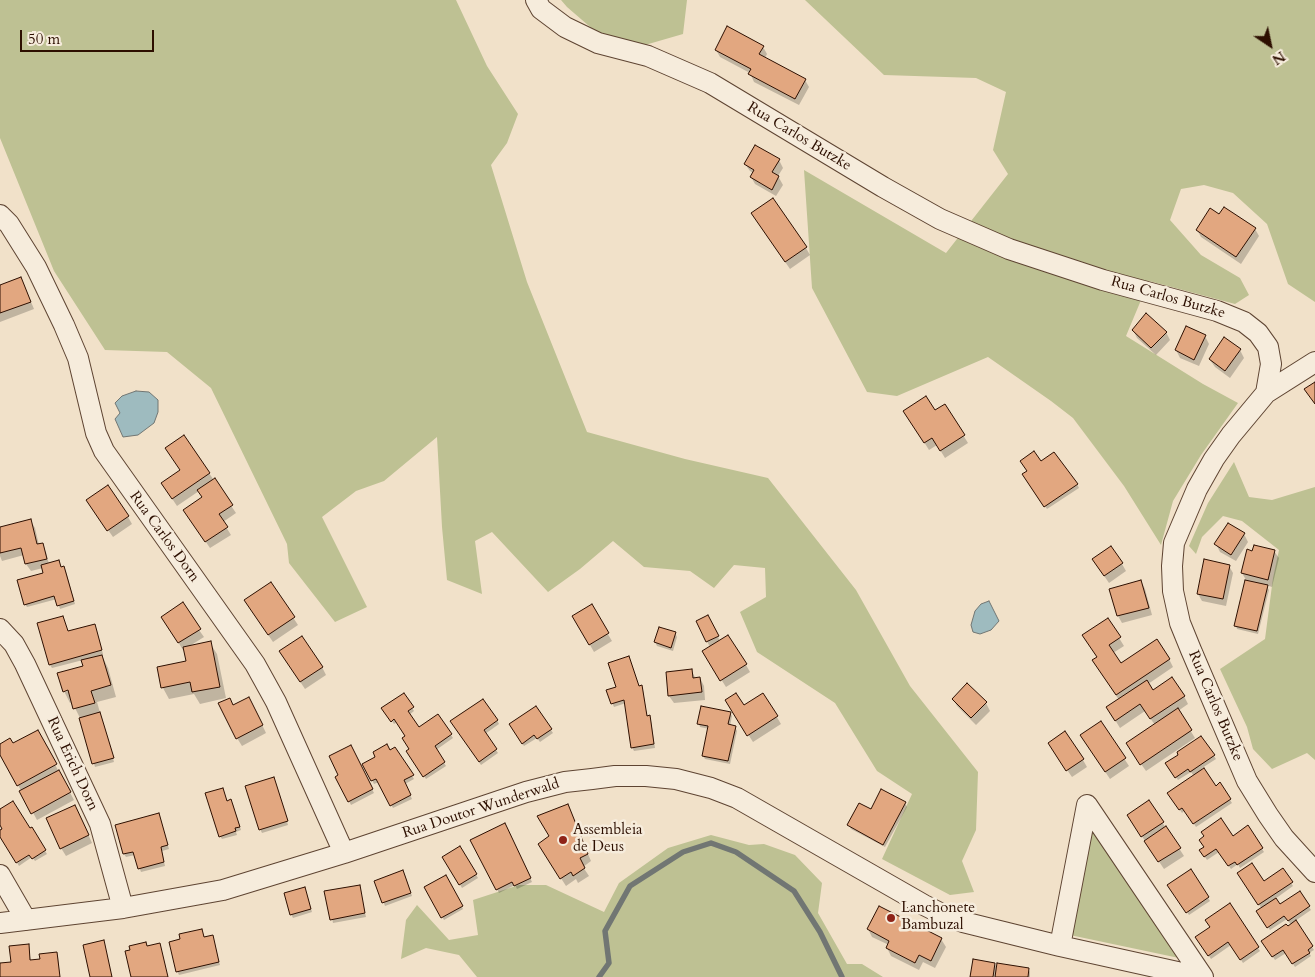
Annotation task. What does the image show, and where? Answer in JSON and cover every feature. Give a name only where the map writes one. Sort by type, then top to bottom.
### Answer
[{"type":"street","name":"Rua Carlos Butzke","points":[[536,0],[541,9],[565,27],[598,42],[648,56],[710,83],[882,188],[940,219],[1009,249],[1103,280],[1217,311],[1244,322],[1258,333],[1268,347],[1271,364],[1266,392],[1231,435],[1197,489],[1174,543],[1172,566],[1173,591],[1180,623],[1247,781],[1284,838],[1315,872]]},
{"type":"street","name":"Rua Carlos Dorn","points":[[0,215],[9,224],[36,267],[64,325],[78,358],[96,433],[104,451],[255,664],[276,702],[344,853]]},
{"type":"street","points":[[1266,392],[1315,362]]},
{"type":"street","name":"Rua Erich Dorn","points":[[0,629],[14,644],[25,664],[100,824],[123,908]]},
{"type":"street","name":"Rua Doutor Wunderwald","points":[[0,923],[123,908],[223,890],[344,853],[526,792],[565,782],[615,776],[646,776],[676,779],[711,788],[736,798],[942,914],[992,930],[1202,977]]},
{"type":"street","points":[[1060,946],[1087,805],[1202,977]]},
{"type":"street","points":[[0,875],[26,920]]},
{"type":"green space","points":[[0,0],[456,0],[487,66],[518,114],[507,143],[491,165],[527,282],[587,432],[685,459],[768,478],[856,590],[910,686],[978,772],[976,830],[962,861],[974,892],[950,895],[882,859],[912,794],[877,771],[835,703],[757,652],[740,612],[766,597],[765,568],[734,565],[714,588],[690,571],[644,567],[613,541],[580,569],[548,592],[492,532],[475,541],[482,594],[447,580],[437,437],[384,481],[356,491],[322,517],[367,607],[335,622],[289,563],[287,544],[211,388],[167,352],[105,350],[54,271],[0,138]]},
{"type":"green space","points":[[561,0],[687,0],[683,34],[645,45],[596,32]]},
{"type":"green space","points":[[805,0],[1315,0],[1315,302],[1288,284],[1267,224],[1233,193],[1204,185],[1181,189],[1170,220],[1201,255],[1240,278],[1249,295],[1235,304],[1149,281],[1126,336],[1203,384],[1238,403],[1201,455],[1173,501],[1161,545],[1124,486],[1073,418],[988,357],[897,396],[867,392],[812,288],[804,170],[946,253],[1008,174],[993,150],[1006,92],[976,78],[884,75]]},
{"type":"green space","points":[[1234,462],[1249,497],[1272,500],[1315,487],[1315,760],[1307,753],[1272,769],[1253,749],[1247,727],[1220,669],[1265,639],[1273,578],[1279,550],[1242,521],[1223,516],[1202,537],[1196,554],[1189,546],[1208,503]]},
{"type":"green space","points":[[1091,826],[1179,958],[1070,935]]},
{"type":"green space","points":[[711,835],[749,845],[764,844],[795,855],[822,883],[818,913],[847,964],[862,964],[883,977],[477,977],[459,955],[426,948],[401,959],[406,920],[417,905],[449,940],[478,935],[473,900],[519,885],[546,885],[604,912],[619,883],[668,848]]},
{"type":"water","points":[[136,391],[149,392],[158,400],[158,412],[154,423],[138,435],[123,437],[115,419],[120,413],[115,403],[122,396]]},
{"type":"water","points":[[989,601],[999,621],[991,630],[980,634],[973,632],[971,625],[975,611],[981,604]]},
{"type":"building","points":[[727,26],[764,46],[759,54],[806,79],[795,99],[748,74],[751,69],[715,50]]},
{"type":"building","points":[[755,145],[780,159],[772,172],[779,176],[772,190],[750,177],[754,170],[744,164]]},
{"type":"building","points":[[773,198],[807,247],[785,262],[751,213]]},
{"type":"building","points":[[1224,207],[1256,228],[1236,257],[1196,230],[1210,208],[1219,214]]},
{"type":"building","points":[[21,277],[31,302],[0,313],[0,285]]},
{"type":"building","points":[[1146,313],[1167,332],[1151,348],[1132,330]]},
{"type":"building","points":[[1186,326],[1206,335],[1194,360],[1175,350]]},
{"type":"building","points":[[1224,337],[1241,349],[1225,371],[1209,359]]},
{"type":"building","points":[[1315,382],[1315,404],[1304,389]]},
{"type":"building","points":[[926,396],[935,410],[945,404],[965,435],[940,451],[932,438],[924,443],[903,411]]},
{"type":"building","points":[[184,435],[210,473],[172,499],[161,483],[180,470],[165,448]]},
{"type":"building","points":[[1034,451],[1041,461],[1054,452],[1078,484],[1044,507],[1022,474],[1027,471],[1020,461]]},
{"type":"building","points":[[215,478],[233,505],[219,514],[228,527],[205,542],[183,510],[202,497],[197,490]]},
{"type":"building","points":[[108,485],[129,516],[107,531],[86,500]]},
{"type":"building","points":[[31,519],[37,544],[43,543],[47,559],[25,564],[21,548],[0,553],[0,527]]},
{"type":"building","points":[[1228,523],[1245,533],[1231,555],[1214,544]]},
{"type":"building","points":[[1254,545],[1275,550],[1268,580],[1241,573],[1247,549],[1252,551]]},
{"type":"building","points":[[1111,546],[1123,563],[1104,576],[1092,559]]},
{"type":"building","points":[[1204,559],[1230,565],[1223,599],[1197,594]]},
{"type":"building","points":[[59,560],[61,567],[64,566],[74,601],[57,606],[54,596],[24,605],[17,580],[43,573],[41,565]]},
{"type":"building","points":[[1141,580],[1149,608],[1117,616],[1109,589]]},
{"type":"building","points":[[1245,580],[1268,585],[1257,631],[1234,626]]},
{"type":"building","points":[[271,582],[295,617],[268,635],[244,600]]},
{"type":"building","points":[[183,602],[201,629],[178,643],[161,617]]},
{"type":"building","points":[[592,604],[609,633],[589,645],[572,616]]},
{"type":"building","points":[[708,615],[719,636],[706,642],[696,621]]},
{"type":"building","points":[[63,616],[68,631],[95,624],[102,650],[49,665],[37,623]]},
{"type":"building","points":[[1108,618],[1121,637],[1109,645],[1121,663],[1157,639],[1170,659],[1116,695],[1092,660],[1097,657],[1082,635]]},
{"type":"building","points":[[659,627],[676,632],[671,648],[654,642]]},
{"type":"building","points":[[728,635],[747,664],[720,681],[702,651]]},
{"type":"building","points":[[302,636],[323,667],[300,682],[279,651]]},
{"type":"building","points":[[211,641],[220,687],[192,692],[190,682],[161,688],[157,667],[186,661],[183,647]]},
{"type":"building","points":[[102,655],[111,685],[91,691],[95,703],[73,709],[68,690],[63,692],[57,673],[83,666],[81,660]]},
{"type":"building","points":[[629,656],[639,686],[642,685],[647,716],[650,715],[654,744],[631,748],[624,700],[611,704],[606,690],[616,687],[608,663]]},
{"type":"building","points":[[692,669],[693,678],[700,677],[702,692],[668,696],[666,672]]},
{"type":"building","points":[[1172,677],[1185,696],[1150,719],[1140,704],[1115,721],[1106,707],[1147,680],[1153,690]]},
{"type":"building","points":[[967,683],[987,702],[971,718],[952,699]]},
{"type":"building","points":[[404,693],[414,707],[408,711],[419,727],[438,714],[452,734],[435,746],[445,762],[423,777],[406,751],[409,749],[402,738],[405,736],[394,719],[391,722],[381,708]]},
{"type":"building","points":[[736,693],[744,705],[763,693],[778,716],[747,736],[725,700]]},
{"type":"building","points":[[249,697],[263,725],[236,739],[218,703],[230,698],[233,705]]},
{"type":"building","points":[[483,699],[498,720],[484,730],[497,749],[479,762],[450,721]]},
{"type":"building","points":[[536,706],[552,729],[537,739],[534,735],[522,744],[509,724]]},
{"type":"building","points":[[701,706],[731,712],[728,724],[736,726],[728,761],[702,756],[708,726],[697,724]]},
{"type":"building","points":[[1178,708],[1192,730],[1140,765],[1126,743]]},
{"type":"building","points":[[100,712],[114,758],[92,764],[79,718]]},
{"type":"building","points":[[1101,721],[1126,758],[1105,772],[1080,735]]},
{"type":"building","points":[[38,730],[57,764],[17,786],[0,755],[0,744],[10,738],[13,743]]},
{"type":"building","points":[[1065,731],[1084,759],[1066,771],[1048,743]]},
{"type":"building","points":[[1201,736],[1215,755],[1190,772],[1188,769],[1175,778],[1165,763],[1178,755],[1177,752]]},
{"type":"building","points":[[387,744],[390,750],[395,747],[414,775],[404,780],[411,795],[390,806],[376,779],[371,781],[362,764],[375,757],[373,752]]},
{"type":"building","points":[[351,745],[373,789],[348,802],[335,777],[338,775],[329,756]]},
{"type":"building","points":[[1204,768],[1216,786],[1220,782],[1231,799],[1193,824],[1182,808],[1179,810],[1167,793]]},
{"type":"building","points":[[59,770],[71,792],[31,814],[19,791]]},
{"type":"building","points":[[274,777],[288,821],[259,830],[245,786]]},
{"type":"building","points":[[223,788],[227,801],[231,799],[240,827],[235,828],[236,831],[219,837],[205,793]]},
{"type":"building","points":[[881,789],[906,802],[883,845],[847,825],[859,803],[871,809]]},
{"type":"building","points":[[1149,800],[1164,822],[1141,837],[1127,815]]},
{"type":"building","points":[[13,801],[46,850],[32,859],[29,855],[16,863],[0,837],[0,830],[2,829],[0,825],[0,809]]},
{"type":"building","name":"Assembleia de Deus","points":[[568,804],[588,854],[580,858],[585,868],[573,876],[571,872],[560,879],[538,844],[549,836],[537,816]]},
{"type":"building","points":[[75,805],[89,835],[60,849],[46,818]]},
{"type":"building","points":[[159,813],[168,845],[161,847],[164,862],[138,869],[133,852],[123,854],[115,825]]},
{"type":"building","points":[[1221,818],[1233,836],[1248,825],[1263,848],[1237,865],[1235,862],[1228,866],[1216,849],[1204,857],[1199,850],[1204,847],[1199,840],[1204,836],[1201,832]]},
{"type":"building","points":[[505,823],[531,878],[514,886],[512,882],[496,890],[470,840]]},
{"type":"building","points":[[1166,826],[1181,848],[1158,862],[1144,841]]},
{"type":"building","points":[[460,846],[477,874],[459,885],[442,857]]},
{"type":"building","points":[[1252,863],[1264,881],[1283,868],[1293,882],[1258,905],[1237,873]]},
{"type":"building","points":[[1191,869],[1209,897],[1186,913],[1167,885]]},
{"type":"building","points":[[403,870],[411,893],[382,903],[374,881]]},
{"type":"building","points":[[446,875],[463,906],[441,918],[424,887]]},
{"type":"building","points":[[360,885],[365,913],[330,920],[324,891]]},
{"type":"building","points":[[305,887],[311,909],[290,915],[284,893]]},
{"type":"building","points":[[1300,891],[1310,906],[1288,921],[1284,916],[1267,928],[1256,911],[1276,898],[1280,904]]},
{"type":"building","points":[[1230,903],[1259,947],[1240,960],[1228,942],[1208,956],[1195,937],[1210,927],[1205,920]]},
{"type":"building","points":[[879,906],[942,938],[931,961],[919,955],[915,963],[886,948],[889,941],[867,929]]},
{"type":"building","points":[[1296,920],[1313,946],[1308,950],[1310,953],[1292,964],[1283,950],[1272,957],[1261,941],[1286,924],[1288,926]]},
{"type":"building","points":[[202,929],[204,937],[213,935],[219,962],[176,972],[169,942],[180,939],[179,934]]},
{"type":"building","points":[[104,940],[112,977],[90,977],[83,945]]},
{"type":"building","points":[[146,942],[147,946],[160,943],[168,977],[131,977],[125,951],[130,950],[129,946]]},
{"type":"building","points":[[29,944],[30,960],[40,959],[39,954],[57,952],[60,977],[0,977],[0,963],[11,962],[9,946]]},
{"type":"building","points":[[973,959],[995,963],[993,977],[970,977]]},
{"type":"building","points":[[997,963],[1029,968],[1028,977],[995,977]]},
{"type":"waterway","points":[[599,977],[609,963],[605,931],[630,886],[683,852],[711,843],[736,852],[794,891],[820,932],[842,977]]},
{"type":"place","name":"Assembleia de Deus","points":[[563,840]]},
{"type":"place","name":"Lanchonete Bambuzal","points":[[891,918]]}]
